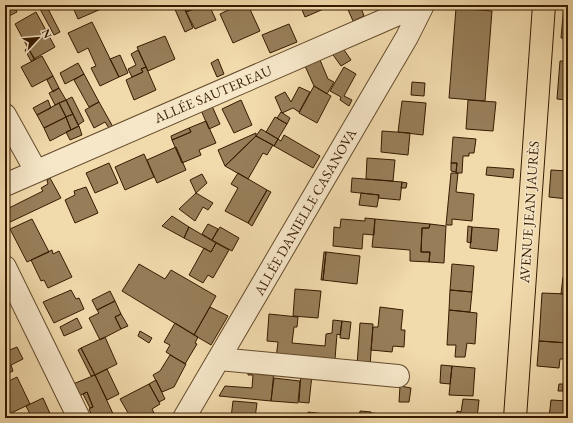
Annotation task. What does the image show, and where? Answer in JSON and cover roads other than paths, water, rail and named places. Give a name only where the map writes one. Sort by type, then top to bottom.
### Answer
[{"type":"main road","name":"AVENUE JEAN JAURÈS","points":[[515,418],[544,5]]},
{"type":"street","name":"ALLÉE SAUTEREAU","points":[[5,185],[396,15],[422,6]]},
{"type":"street","name":"ALLÉE DANIELLE CASANOVA","points":[[184,418],[407,38],[422,6]]},
{"type":"street","points":[[5,115],[36,171]]},
{"type":"street","points":[[5,267],[79,418]]},
{"type":"street","points":[[219,359],[398,376]]}]
